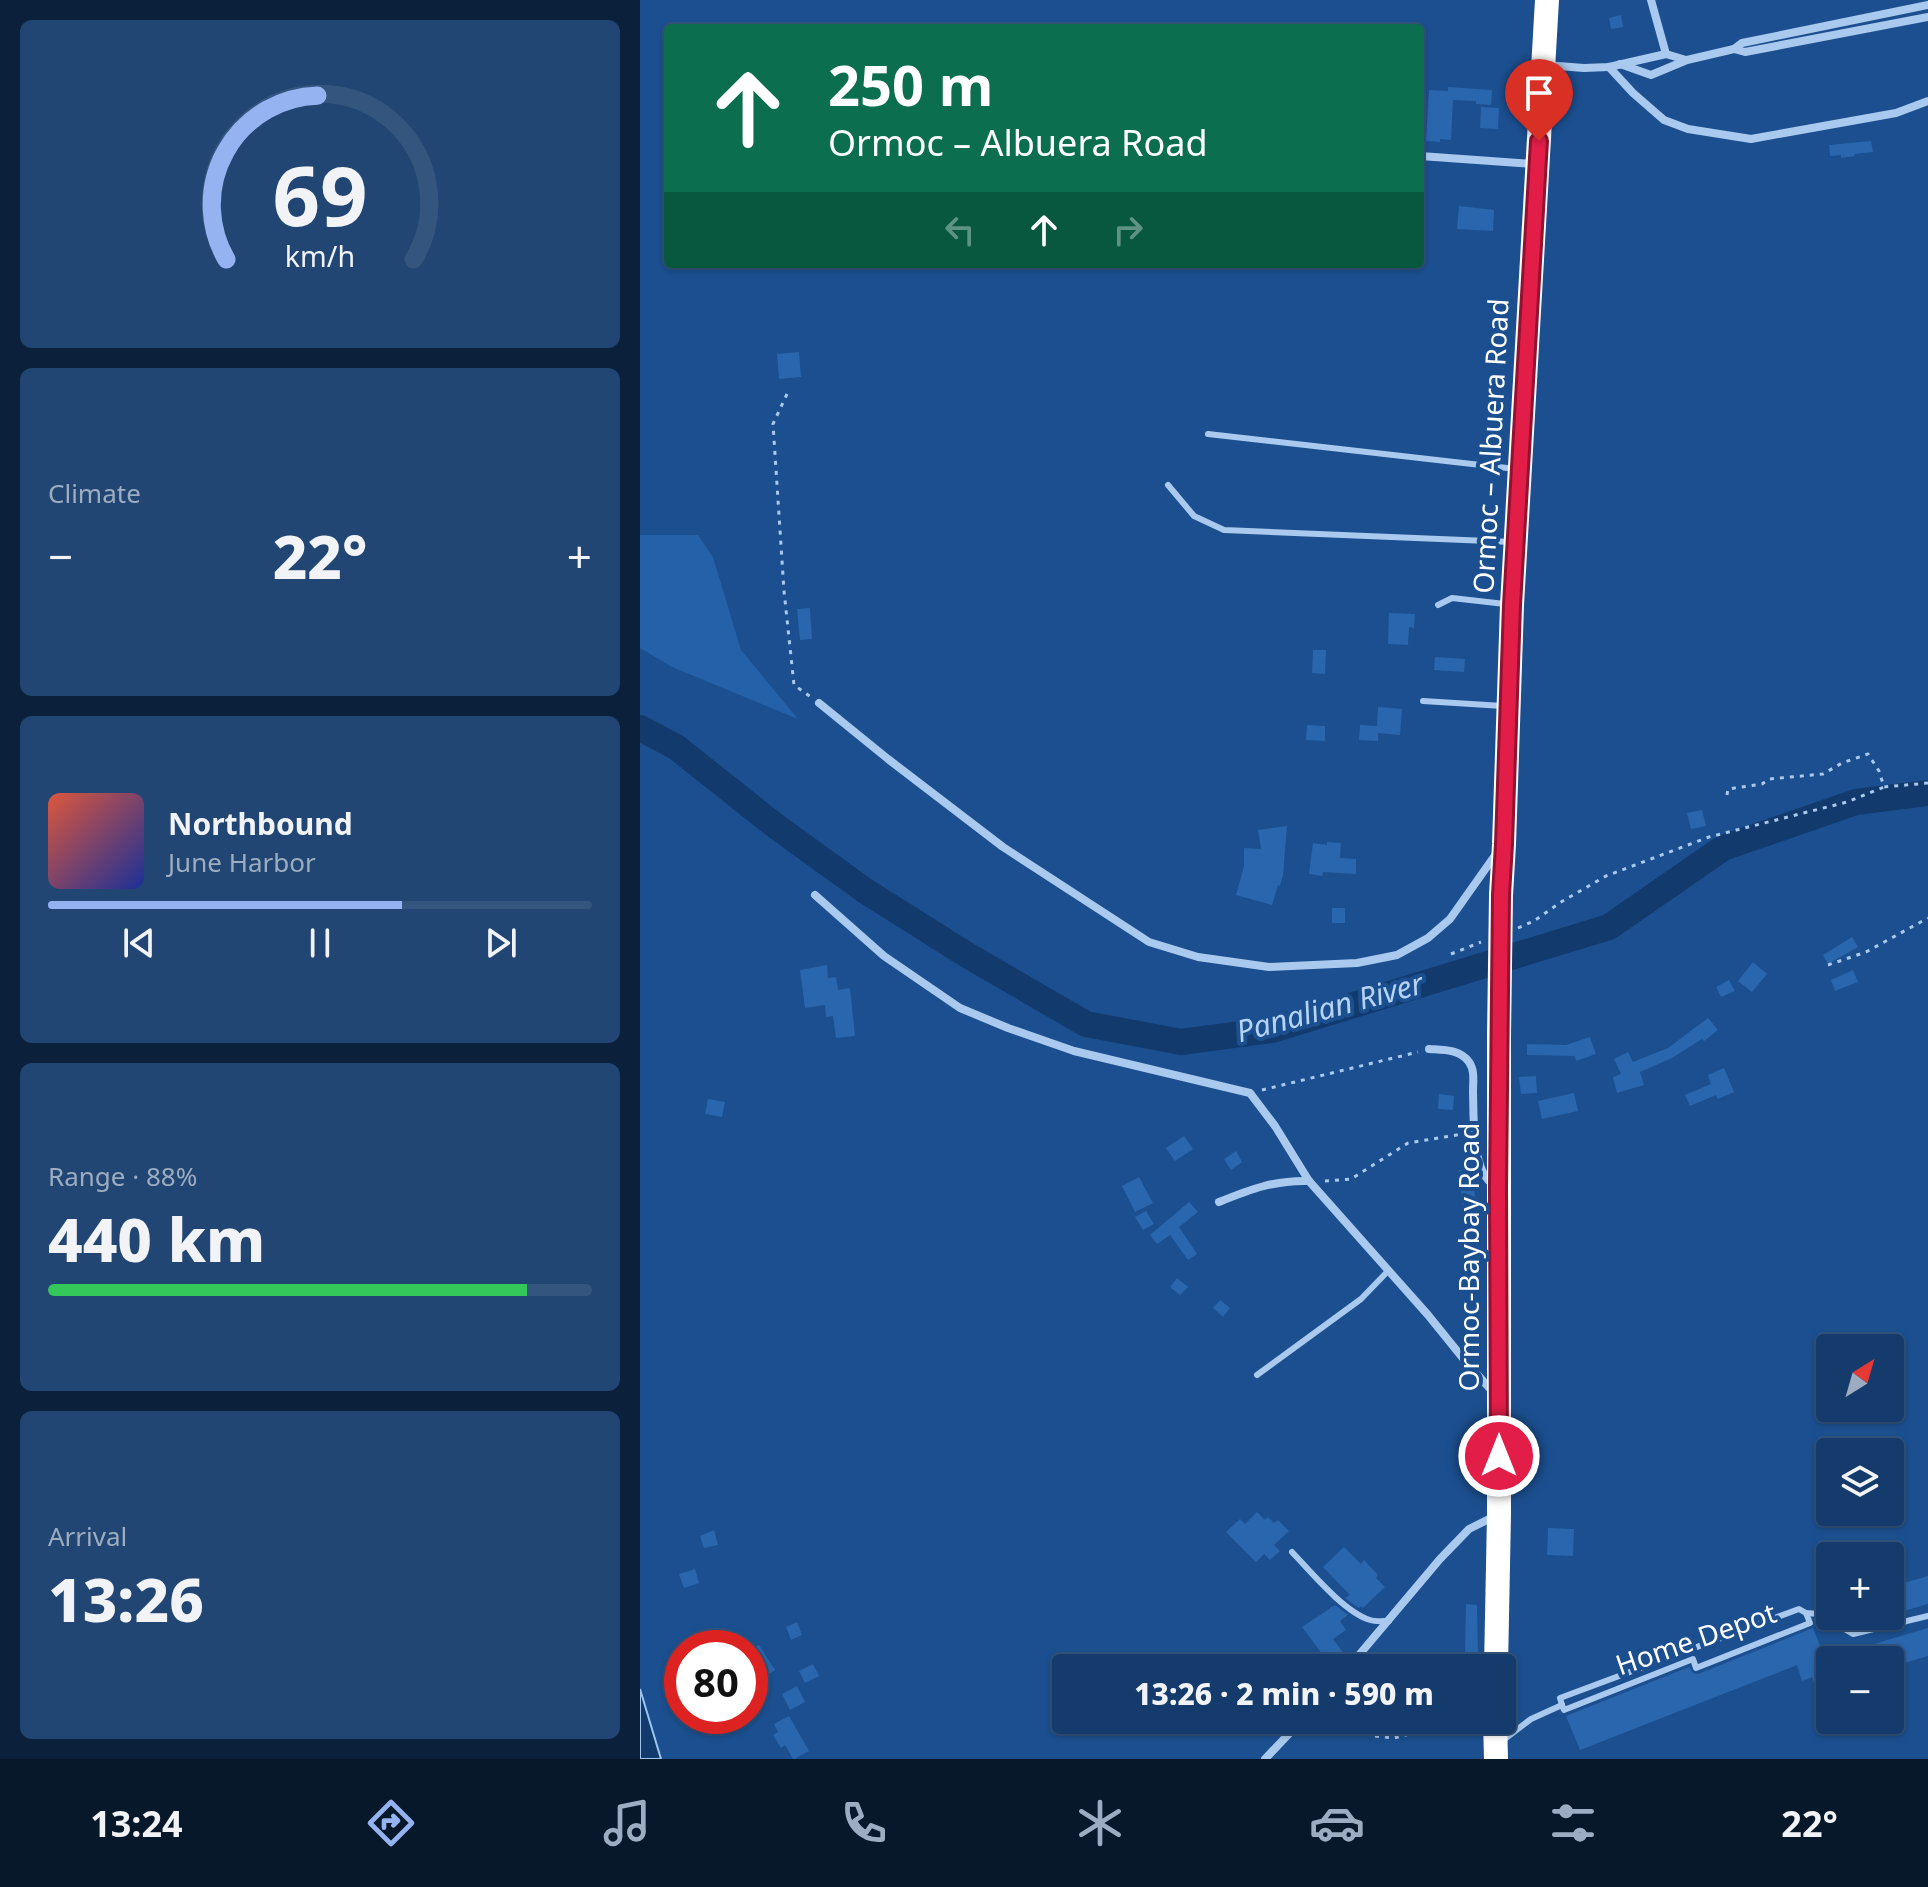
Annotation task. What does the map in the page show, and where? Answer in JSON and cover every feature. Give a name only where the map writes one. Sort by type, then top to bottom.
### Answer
[{"type":"highway","name":"Ormoc – Albuera Road","points":[[1501,895],[1515,542],[1547,0]]},
{"type":"highway","name":"Ormoc-Baybay Road","points":[[1496,1654],[1501,895]]},
{"type":"street","points":[[1651,0],[1666,54]]},
{"type":"street","points":[[1620,64],[1651,75],[1687,60],[1734,49],[1742,43],[1928,5]]},
{"type":"street","points":[[1734,49],[1745,52],[1928,17]]},
{"type":"street","points":[[1544,65],[1609,67],[1666,54],[1687,60]]},
{"type":"street","points":[[1609,67],[1664,120],[1688,129],[1751,139],[1896,113],[1928,101]]},
{"type":"street","points":[[1424,156],[1537,165]]},
{"type":"street","points":[[819,703],[1003,847],[1149,942],[1198,957],[1269,967],[1357,963],[1397,955],[1428,938],[1450,919],[1504,844]]},
{"type":"street","points":[[815,895],[884,956],[960,1008],[1074,1051],[1250,1093],[1270,1118],[1309,1181],[1498,1397]]},
{"type":"street","points":[[1429,1049],[1460,1054],[1469,1062],[1473,1071],[1474,1132],[1480,1167],[1486,1180],[1498,1188]]},
{"type":"street","points":[[1219,1202],[1251,1188],[1309,1181]]},
{"type":"street","points":[[1360,1654],[1469,1529],[1499,1514]]},
{"type":"street","points":[[1265,1759],[1289,1734]]},
{"type":"lane","points":[[1208,434],[1520,470]]},
{"type":"lane","points":[[1168,485],[1194,516],[1224,530],[1515,542]]},
{"type":"lane","points":[[1438,605],[1452,598],[1512,605]]},
{"type":"lane","points":[[1423,701],[1509,707]]},
{"type":"lane","points":[[1257,1375],[1361,1299],[1389,1270]]},
{"type":"lane","points":[[1292,1552],[1359,1615],[1373,1622],[1389,1621]]},
{"type":"lane","name":"Home Depot","points":[[1799,1609],[1806,1613],[1810,1623],[1696,1668],[1693,1659],[1564,1710],[1562,1705],[1560,1698],[1799,1609]]},
{"type":"lane","points":[[1806,1613],[1819,1614],[1853,1634],[1928,1616]]},
{"type":"lane","points":[[1495,1737],[1562,1705]]},
{"type":"path","points":[[787,394],[773,424],[784,591],[794,685],[819,703]]},
{"type":"path","points":[[1727,795],[1728,789],[1762,784],[1769,779],[1823,774],[1868,754],[1879,771],[1884,787]]},
{"type":"path","points":[[1516,928],[1534,921],[1606,876],[1709,837],[1847,802],[1884,787],[1928,783]]},
{"type":"path","points":[[1828,965],[1866,952],[1928,918]]},
{"type":"path","points":[[1451,954],[1490,939]]},
{"type":"path","points":[[1250,1093],[1429,1049]]},
{"type":"path","points":[[1309,1181],[1351,1179],[1408,1143],[1474,1132]]},
{"type":"path","points":[[1375,1736],[1394,1738],[1462,1721],[1495,1737]]},
{"type":"shaded area","points":[[640,535],[698,535],[713,557],[741,650],[798,719],[672,667],[640,648]]},
{"type":"shaded area","points":[[640,1689],[661,1759],[640,1759]]},
{"type":"building","points":[[1621,15],[1623,27],[1611,29],[1609,18]]},
{"type":"building","points":[[1448,87],[1492,90],[1491,105],[1453,100],[1451,140],[1426,141],[1429,90],[1448,91]]},
{"type":"building","points":[[1481,107],[1499,108],[1498,129],[1480,128]]},
{"type":"building","points":[[1871,141],[1873,152],[1841,158],[1841,155],[1830,156],[1829,145]]},
{"type":"building","points":[[1459,206],[1494,210],[1493,231],[1457,229]]},
{"type":"building","points":[[799,352],[801,377],[779,379],[777,354]]},
{"type":"building","points":[[810,608],[812,639],[800,640],[797,609]]},
{"type":"building","points":[[1389,613],[1415,614],[1414,628],[1409,627],[1408,645],[1388,644]]},
{"type":"building","points":[[1313,650],[1326,650],[1325,674],[1312,673]]},
{"type":"building","points":[[1435,657],[1465,659],[1464,672],[1434,670]]},
{"type":"building","points":[[1378,707],[1402,709],[1400,735],[1378,733],[1378,741],[1359,740],[1360,725],[1377,726]]},
{"type":"building","points":[[1307,725],[1325,726],[1325,741],[1306,740]]},
{"type":"building","points":[[1702,810],[1706,826],[1691,829],[1687,813]]},
{"type":"building","points":[[1287,826],[1283,875],[1272,905],[1236,895],[1244,866],[1244,848],[1261,849],[1258,830]]},
{"type":"building","points":[[1327,842],[1341,843],[1340,858],[1356,859],[1356,874],[1309,874],[1313,843],[1327,845]]},
{"type":"building","points":[[1332,908],[1345,908],[1345,923],[1332,923]]},
{"type":"building","points":[[1852,937],[1858,947],[1828,964],[1823,955]]},
{"type":"building","points":[[1753,962],[1767,974],[1752,992],[1738,981]]},
{"type":"building","points":[[827,965],[828,978],[836,977],[838,990],[850,988],[855,1036],[836,1038],[833,1016],[826,1017],[825,1005],[805,1008],[800,970]]},
{"type":"building","points":[[1853,970],[1858,982],[1835,991],[1831,980]]},
{"type":"building","points":[[1729,980],[1735,991],[1721,997],[1716,987]]},
{"type":"building","points":[[1708,1018],[1718,1030],[1704,1041],[1702,1039],[1672,1058],[1640,1072],[1644,1085],[1617,1093],[1613,1077],[1621,1074],[1614,1059],[1628,1052],[1633,1062],[1668,1048]]},
{"type":"building","points":[[1590,1037],[1596,1054],[1576,1061],[1575,1056],[1527,1055],[1527,1044],[1566,1045]]},
{"type":"building","points":[[1724,1068],[1734,1092],[1718,1099],[1716,1095],[1690,1106],[1685,1095],[1711,1084],[1708,1075]]},
{"type":"building","points":[[1536,1076],[1537,1093],[1521,1094],[1519,1077]]},
{"type":"building","points":[[1574,1093],[1578,1111],[1542,1119],[1538,1101]]},
{"type":"building","points":[[1439,1094],[1454,1096],[1453,1110],[1438,1109]]},
{"type":"building","points":[[708,1099],[725,1102],[722,1117],[705,1114]]},
{"type":"building","points":[[1184,1136],[1193,1149],[1175,1161],[1166,1148]]},
{"type":"building","points":[[1236,1151],[1242,1162],[1231,1170],[1224,1159]]},
{"type":"building","points":[[1473,1169],[1476,1215],[1463,1216],[1459,1170]]},
{"type":"building","points":[[1139,1177],[1153,1203],[1135,1212],[1122,1186]]},
{"type":"building","points":[[1189,1202],[1198,1212],[1179,1227],[1197,1254],[1188,1260],[1170,1235],[1157,1244],[1150,1235]]},
{"type":"building","points":[[1146,1211],[1154,1224],[1143,1230],[1135,1217]]},
{"type":"building","points":[[1177,1278],[1188,1287],[1180,1295],[1170,1287]]},
{"type":"building","points":[[1220,1300],[1230,1308],[1223,1317],[1213,1308]]},
{"type":"building","points":[[1257,1512],[1265,1520],[1268,1517],[1274,1523],[1278,1520],[1289,1531],[1274,1545],[1280,1551],[1270,1560],[1264,1554],[1256,1562],[1226,1532],[1240,1519],[1245,1524]]},
{"type":"building","points":[[1548,1528],[1574,1529],[1573,1556],[1547,1555]]},
{"type":"building","points":[[714,1530],[718,1545],[704,1548],[700,1536]]},
{"type":"building","points":[[1344,1547],[1361,1564],[1364,1560],[1385,1587],[1363,1608],[1345,1598],[1350,1595],[1323,1567]]},
{"type":"building","points":[[695,1569],[699,1583],[684,1588],[679,1574]]},
{"type":"building","points":[[1928,1576],[1928,1604],[1904,1611],[1904,1583]]},
{"type":"building","points":[[1466,1604],[1477,1605],[1478,1654],[1465,1654]]},
{"type":"building","points":[[1335,1605],[1348,1615],[1340,1621],[1346,1630],[1333,1639],[1344,1654],[1322,1654],[1302,1627]]},
{"type":"building","points":[[797,1622],[802,1635],[791,1640],[786,1627]]},
{"type":"building","points":[[1813,1628],[1820,1646],[1816,1646],[1816,1688],[1812,1677],[1802,1681],[1797,1665],[1580,1750],[1566,1716],[1689,1667],[1698,1674]]},
{"type":"building","points":[[1928,1628],[1928,1656],[1904,1663],[1904,1646],[1867,1646]]},
{"type":"building","points":[[768,1659],[775,1670],[768,1674]]},
{"type":"building","points":[[813,1664],[819,1676],[805,1683],[799,1671]]},
{"type":"building","points":[[797,1686],[805,1702],[790,1710],[782,1694]]},
{"type":"building","points":[[789,1716],[809,1751],[795,1759],[785,1745],[781,1748],[773,1735],[778,1732],[774,1724]]},
{"type":"waterway","name":"Panalian River","points":[[640,728],[676,747],[773,824],[864,890],[967,955],[1086,1024],[1181,1042],[1272,1030],[1609,927],[1723,848],[1856,802],[1928,793]]},
{"type":"route","points":[[1499,1456],[1501,895],[1512,605],[1539,141]]}]
